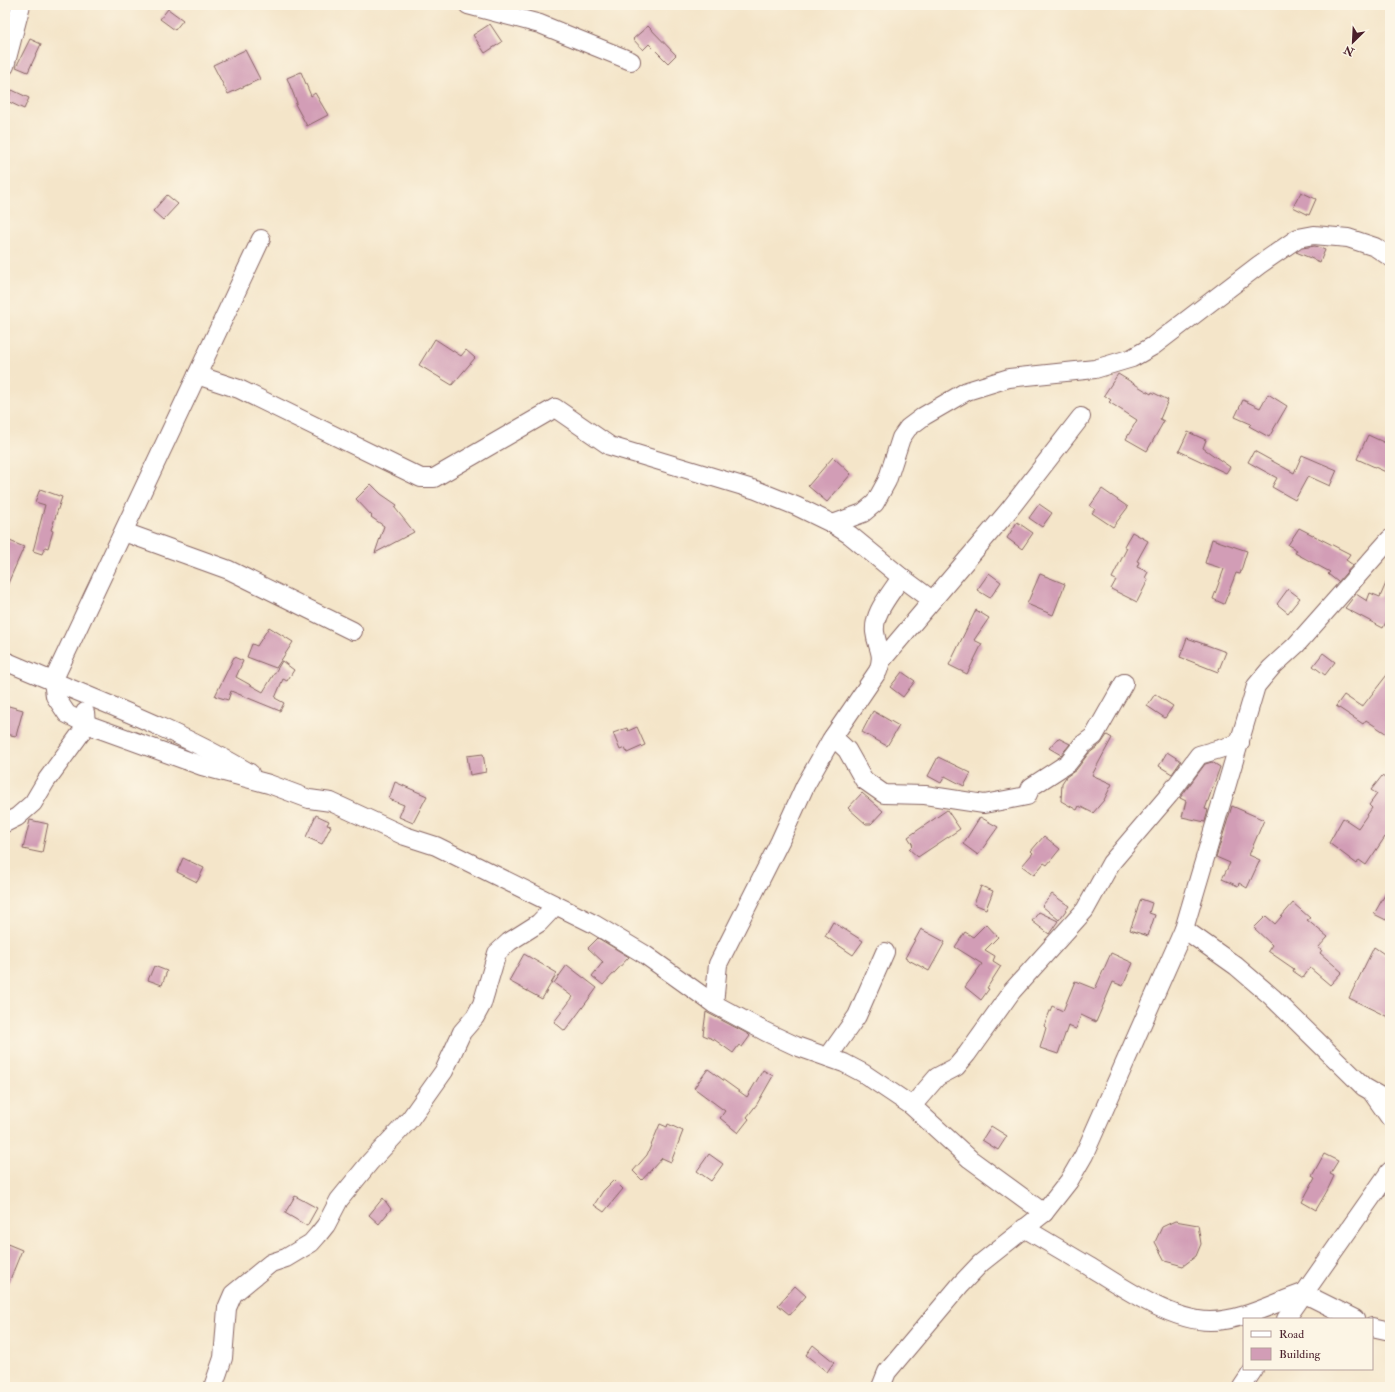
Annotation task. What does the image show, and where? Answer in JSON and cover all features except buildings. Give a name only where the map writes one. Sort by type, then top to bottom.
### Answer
[{"type":"street","points":[[468,5],[540,24],[631,61]]},
{"type":"street","points":[[5,66],[16,7]]},
{"type":"street","points":[[833,524],[863,512],[875,503],[887,481],[901,438],[908,428],[924,416],[967,391],[1008,378],[1095,369],[1132,358],[1153,346],[1298,238],[1314,235],[1348,238],[1375,247],[1390,257]]},
{"type":"street","points":[[261,239],[53,682],[55,696],[67,714],[86,724],[202,766],[269,784],[308,799],[331,802],[405,836],[436,846],[594,924],[621,940],[714,1004],[772,1035],[796,1046],[828,1057],[863,1073],[912,1106],[970,1159],[1044,1213]]},
{"type":"street","points":[[198,375],[239,389],[421,478],[434,478],[555,408],[610,446],[756,490],[796,506],[833,524],[850,534],[901,577],[932,600]]},
{"type":"street","points":[[714,1004],[718,964],[780,841],[805,786],[833,737],[878,671],[882,660],[1009,510],[1080,417]]},
{"type":"street","points":[[124,532],[229,570],[353,632]]},
{"type":"street","points":[[881,1387],[887,1372],[961,1284],[981,1263],[1044,1213],[1070,1181],[1084,1155],[1184,929],[1256,686],[1271,668],[1296,646],[1390,539]]},
{"type":"street","points":[[882,660],[875,632],[877,614],[901,577]]},
{"type":"street","points":[[5,661],[150,722],[208,749],[269,784]]},
{"type":"street","points":[[833,737],[847,750],[864,780],[884,794],[925,795],[984,804],[1027,796],[1031,787],[1068,763],[1082,745],[1094,736],[1124,683]]},
{"type":"street","points":[[5,823],[17,817],[33,803],[46,781],[86,724],[82,694]]},
{"type":"street","points":[[912,1106],[937,1077],[956,1067],[1012,991],[1085,910],[1111,863],[1169,795],[1199,754],[1240,743]]},
{"type":"street","points":[[213,1387],[223,1358],[227,1308],[233,1294],[272,1263],[286,1258],[311,1243],[318,1235],[326,1225],[338,1200],[370,1162],[410,1119],[444,1071],[462,1032],[475,1017],[482,1004],[497,953],[509,942],[539,923],[555,906]]},
{"type":"street","points":[[1184,929],[1236,966],[1266,992],[1354,1078],[1372,1093],[1390,1102]]},
{"type":"street","points":[[828,1057],[857,1016],[886,952]]},
{"type":"street","points":[[1372,1093],[1390,1118]]},
{"type":"street","points":[[1287,1318],[1390,1171]]},
{"type":"street","points":[[1366,1204],[1390,1195]]},
{"type":"street","points":[[1024,1228],[1145,1301],[1167,1311],[1190,1318],[1210,1321],[1240,1316],[1303,1293],[1353,1318]]},
{"type":"street","points":[[1373,1326],[1390,1331]]},
{"type":"street","points":[[1242,1387],[1253,1370]]}]
